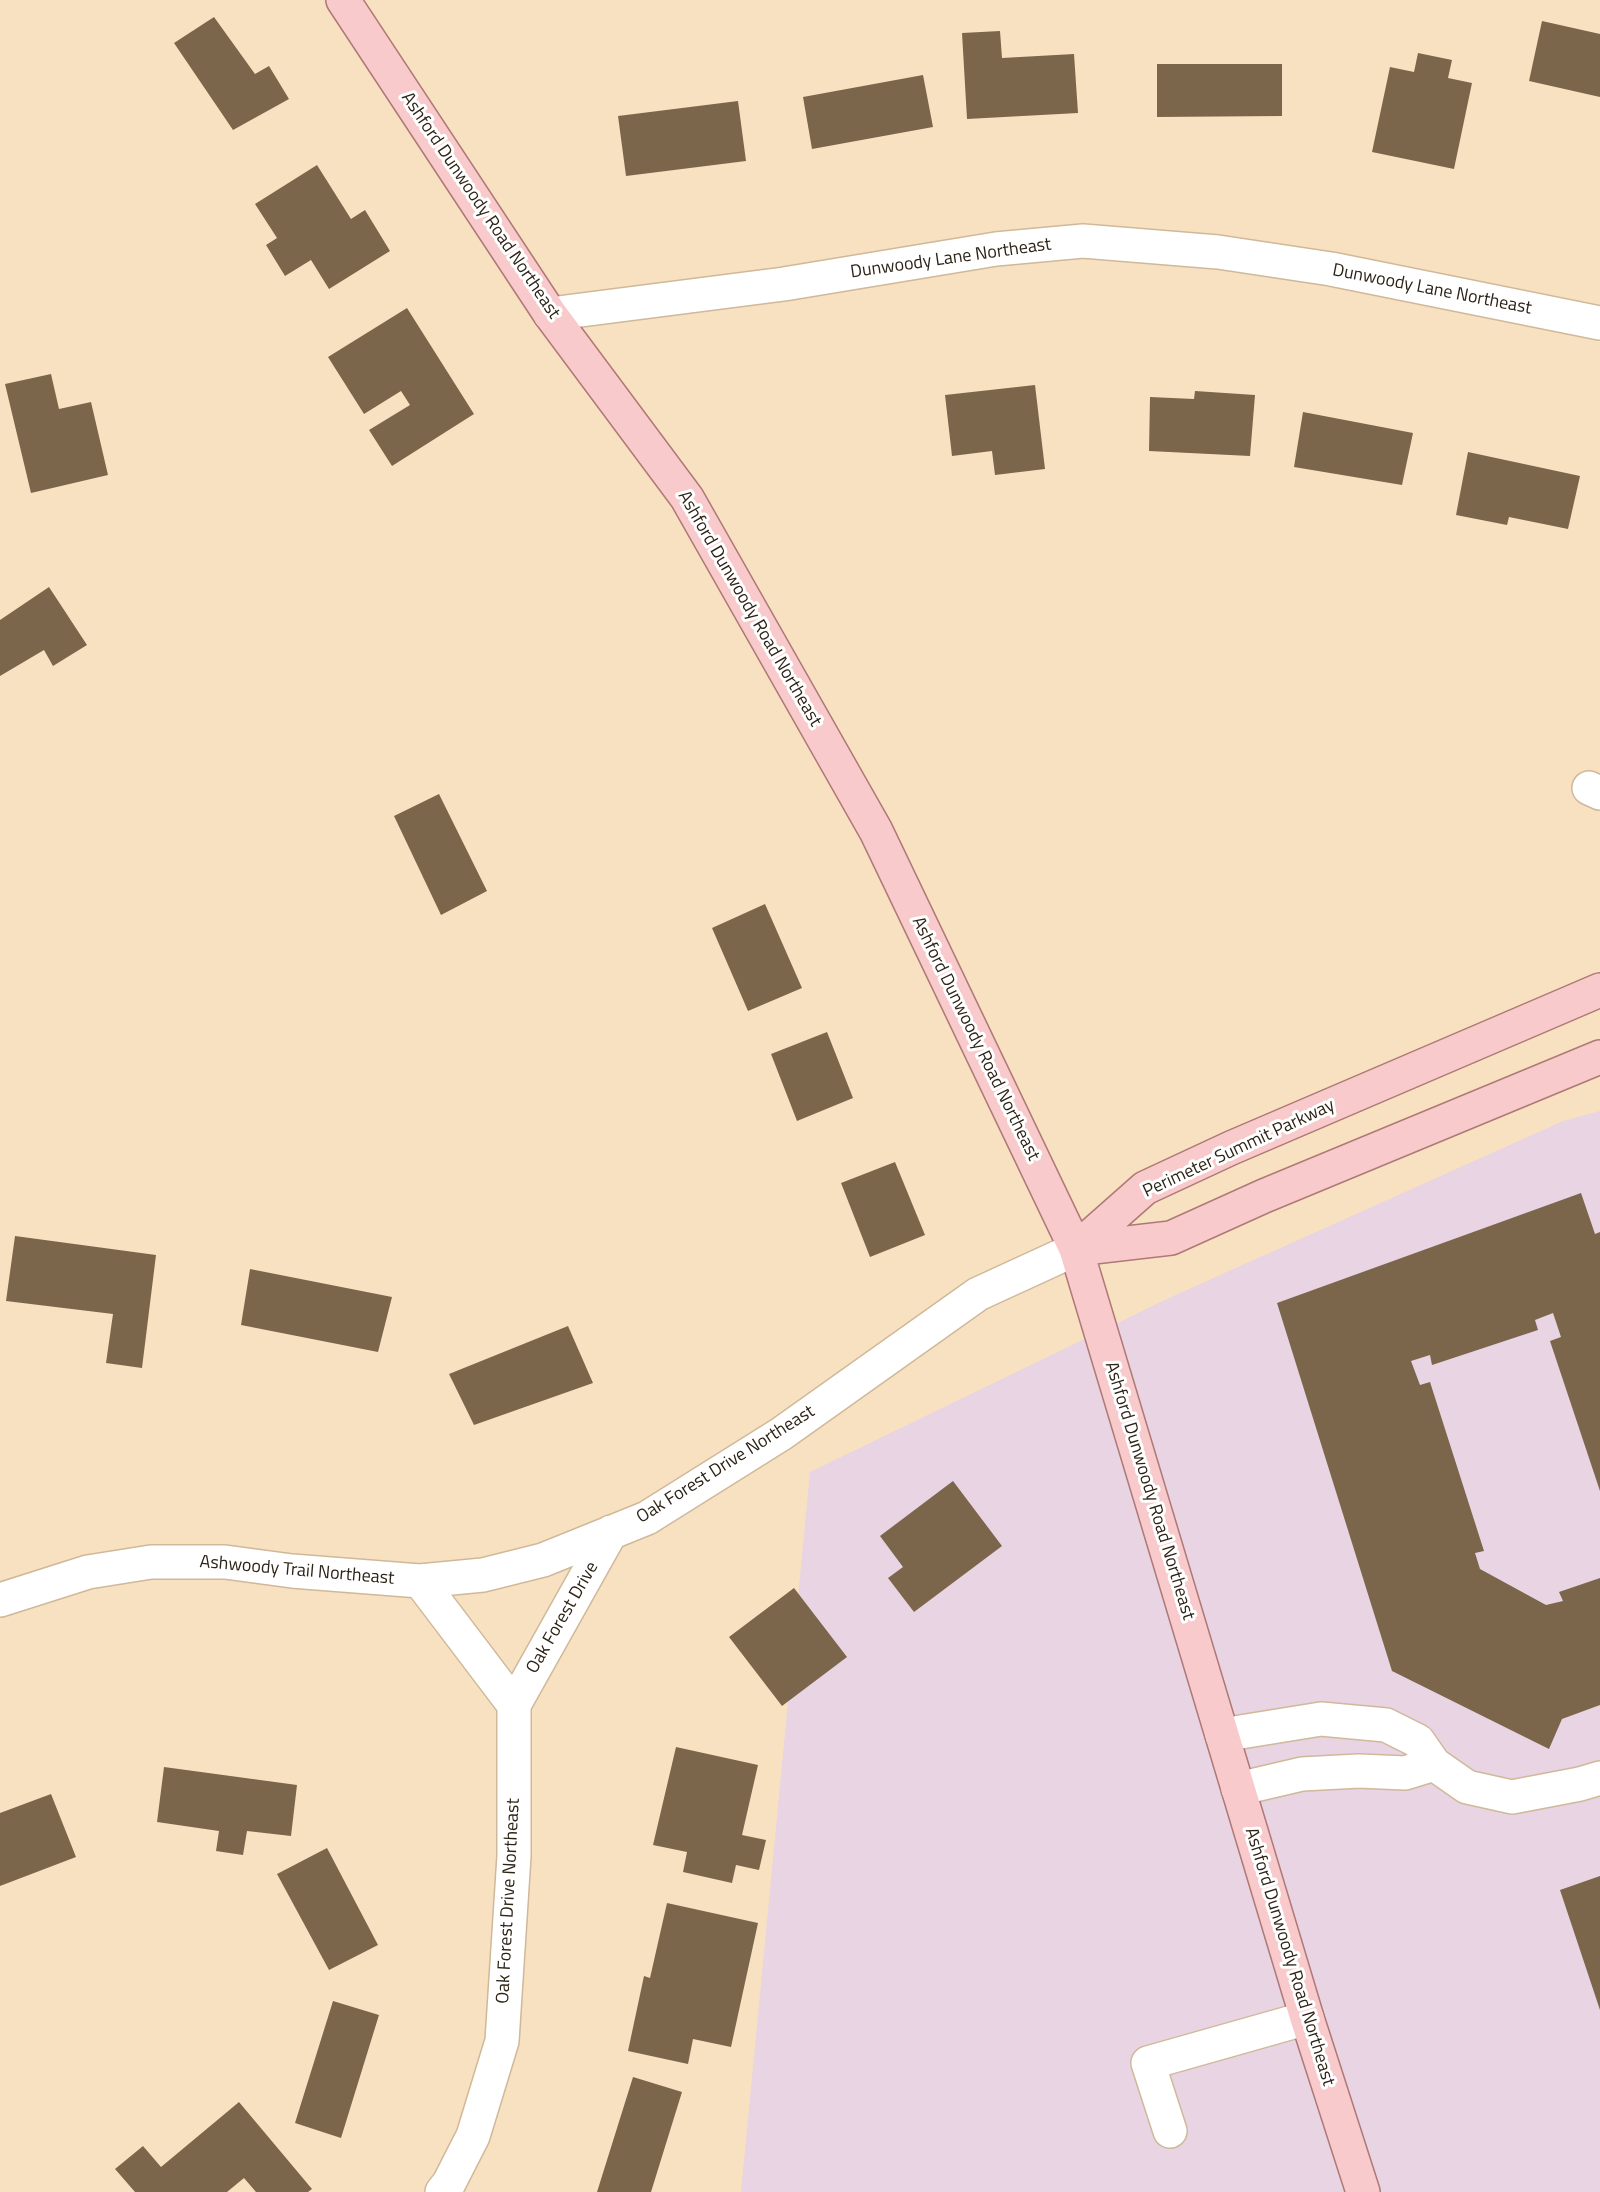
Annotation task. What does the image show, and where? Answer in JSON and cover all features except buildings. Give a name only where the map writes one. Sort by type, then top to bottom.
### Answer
[{"type":"main road","name":"Ashford Dunwoody Road Northeast","points":[[343,0],[550,314],[687,498],[870,821],[1076,1249],[1307,2018],[1363,2192]]},
{"type":"main road","name":"Perimeter Summit Parkway","points":[[1076,1249],[1145,1188],[1231,1148],[1600,990]]},
{"type":"main road","points":[[1076,1249],[1171,1238],[1264,1196],[1600,1057]]},
{"type":"street","name":"Dunwoody Lane Northeast","points":[[550,314],[784,284],[996,249],[1083,241],[1218,252],[1331,269],[1600,323]]},
{"type":"street","name":"Oak Forest Drive Northeast","points":[[420,1581],[483,1575],[543,1560],[647,1518],[781,1434],[978,1294],[1076,1249]]},
{"type":"street","name":"Oak Forest Drive","points":[[514,1705],[611,1532]]},
{"type":"street","name":"Ashwoody Trail Northeast","points":[[0,1600],[88,1572],[151,1562],[225,1562],[292,1571],[420,1581]]},
{"type":"street","points":[[420,1581],[514,1705]]},
{"type":"street","name":"Oak Forest Drive Northeast","points":[[442,2192],[450,2183],[473,2136],[502,2041],[513,1856],[514,1705]]},
{"type":"street","points":[[1222,1735],[1321,1719],[1386,1725],[1418,1742],[1434,1764],[1467,1786],[1512,1797],[1600,1778]]},
{"type":"street","points":[[1238,1789],[1302,1774],[1359,1771],[1405,1773],[1434,1764]]},
{"type":"street","points":[[1170,2131],[1148,2063],[1307,2018]]},
{"type":"shaded area","points":[[1600,1111],[1600,2192],[741,2192],[810,1472],[1169,1298],[1563,1121]]}]
